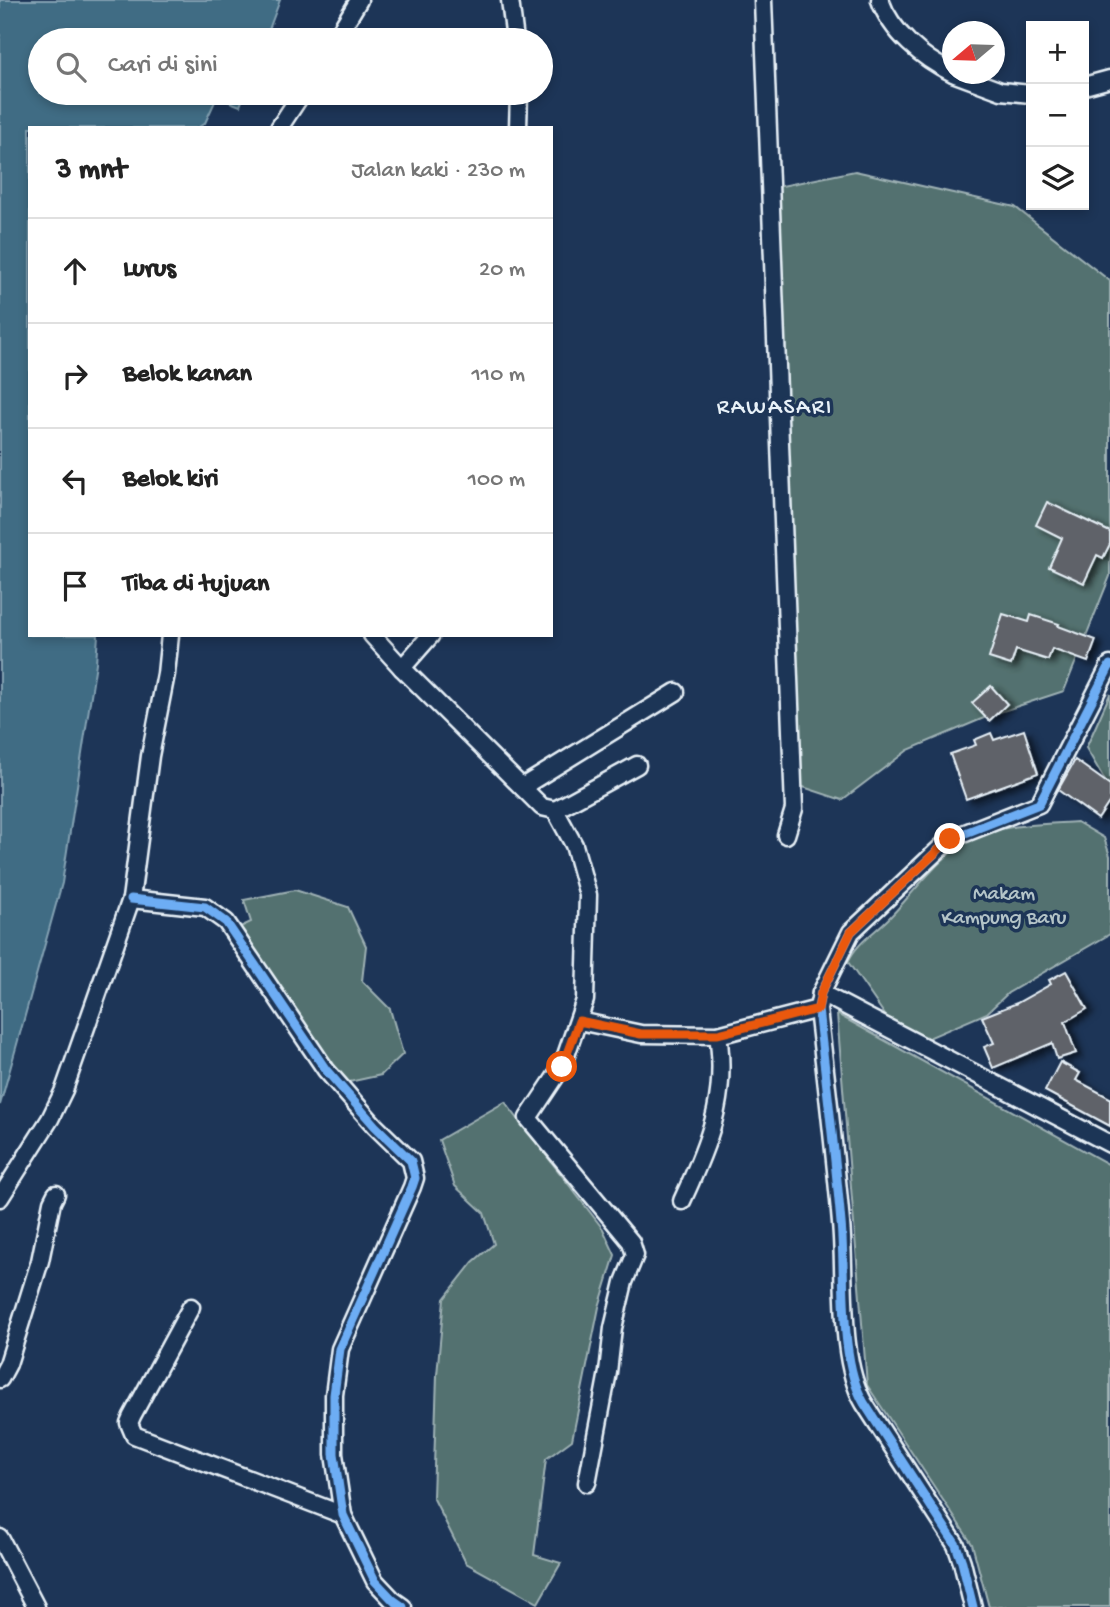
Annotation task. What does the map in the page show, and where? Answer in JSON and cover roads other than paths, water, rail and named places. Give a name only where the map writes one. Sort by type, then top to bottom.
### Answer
[{"type":"street","points":[[342,28],[359,0]]},
{"type":"street","points":[[510,0],[514,28]]},
{"type":"street","points":[[763,0],[794,809],[786,835]]},
{"type":"street","points":[[880,0],[905,39],[927,58],[942,66]]},
{"type":"street","points":[[1089,85],[1110,79]]},
{"type":"street","points":[[981,84],[1001,92],[1026,94]]},
{"type":"street","points":[[280,126],[294,105]]},
{"type":"street","points":[[517,126],[518,105]]},
{"type":"street","points":[[0,1198],[50,1118],[64,1090],[131,899],[150,756],[166,674],[170,637]]},
{"type":"street","points":[[374,637],[542,807],[555,810],[637,765]]},
{"type":"street","points":[[402,668],[428,637]]},
{"type":"street","points":[[973,1607],[956,1545],[864,1403],[852,1378],[848,1356],[842,1225],[819,1001],[851,932],[950,839],[1039,804],[1110,664]]},
{"type":"street","points":[[522,787],[676,692]]},
{"type":"street","points":[[555,810],[574,845],[588,895],[585,1000],[562,1067],[528,1118],[632,1242],[635,1255],[624,1282],[612,1328],[608,1372],[587,1483]]},
{"type":"street","points":[[131,899],[205,906],[226,922],[326,1070],[375,1126],[411,1161],[415,1178],[340,1349],[334,1395],[334,1442],[343,1515],[374,1581],[403,1607]]},
{"type":"street","points":[[579,1021],[641,1034],[718,1034],[819,1001],[1110,1144]]},
{"type":"street","points":[[682,1202],[700,1162],[720,1093],[718,1034]]},
{"type":"street","points":[[0,1379],[8,1364],[40,1261],[56,1194]]},
{"type":"street","points":[[191,1307],[132,1416],[129,1423],[134,1435],[343,1515]]},
{"type":"street","points":[[0,1538],[36,1607]]},
{"type":"water","points":[[0,0],[280,0],[270,28],[28,28],[28,105],[213,105],[205,123],[200,126],[28,126],[28,637],[98,637],[62,883],[0,1105]]},
{"type":"district","name":"RAWASARI","points":[[775,408]]},
{"type":"park label","name":"Makam Kampung Baru","points":[[1004,907]]}]
